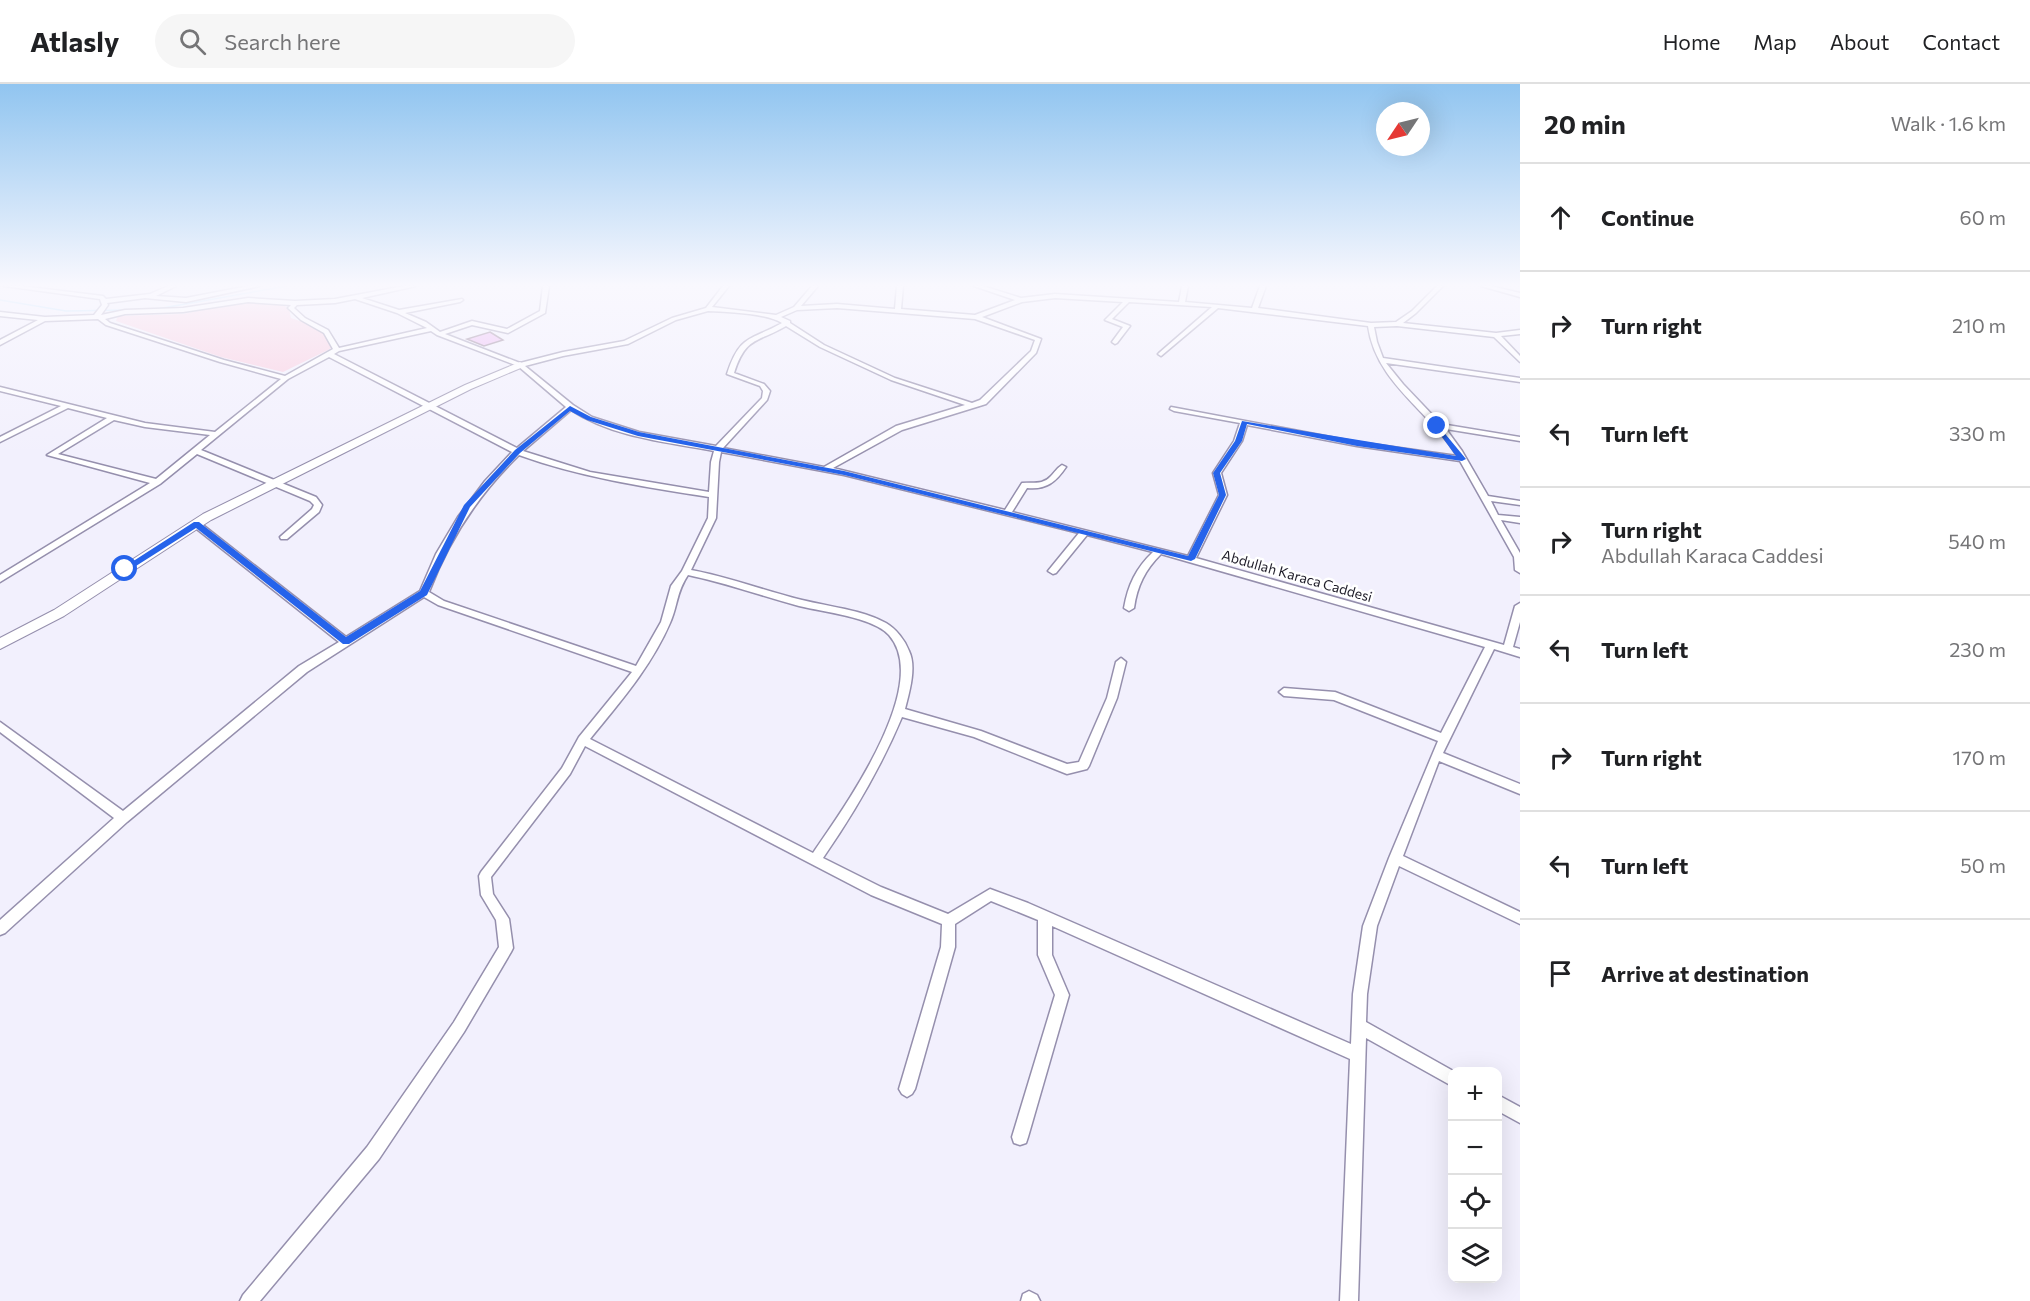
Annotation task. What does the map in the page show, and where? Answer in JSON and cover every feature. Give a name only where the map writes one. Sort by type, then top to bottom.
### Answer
[{"type":"street","points":[[166,343],[286,378]]},
{"type":"street","points":[[332,343],[333,352]]},
{"type":"street","points":[[0,579],[157,482],[286,378],[333,352],[372,343]]},
{"type":"street","name":"Abdullah Karaca Caddesi","points":[[461,343],[520,366],[570,408],[589,419],[638,434],[719,447],[826,469],[1085,532],[1191,559],[1520,653]]},
{"type":"street","points":[[0,644],[60,613],[196,524],[270,484],[429,406],[520,366],[563,354],[626,343]]},
{"type":"street","points":[[249,1301],[373,1153],[465,1017],[506,948],[502,919],[487,895],[485,876],[566,771],[583,740],[639,670],[666,622],[676,586],[686,572],[712,518],[719,447],[765,399],[767,391],[762,385],[730,374],[745,343]]},
{"type":"street","points":[[817,343],[892,379],[974,406]]},
{"type":"street","points":[[826,469],[899,428],[983,402],[1034,352],[1039,343]]},
{"type":"street","points":[[1161,354],[1174,343]]},
{"type":"street","points":[[1372,343],[1381,360],[1462,459],[1518,557],[1520,570]]},
{"type":"street","points":[[1503,343],[1520,360]]},
{"type":"street","points":[[333,352],[429,406],[518,452],[545,463],[589,474],[714,495]]},
{"type":"street","points":[[1381,360],[1520,380]]},
{"type":"street","points":[[0,388],[112,418],[145,425],[216,434]]},
{"type":"street","points":[[0,440],[65,406]]},
{"type":"street","points":[[0,929],[123,818],[303,669],[424,593],[430,575],[467,506],[518,452],[570,408]]},
{"type":"street","points":[[1174,409],[1357,444],[1462,459]]},
{"type":"street","points":[[112,418],[51,455],[157,482]]},
{"type":"street","points":[[1191,559],[1222,495],[1217,473],[1238,441],[1244,422]]},
{"type":"street","points":[[1437,426],[1520,439]]},
{"type":"street","points":[[196,451],[270,484],[313,499],[318,505],[316,510],[284,537]]},
{"type":"street","points":[[1007,513],[1025,485],[1041,487],[1052,482],[1062,467]]},
{"type":"street","points":[[1484,498],[1520,503]]},
{"type":"street","points":[[1494,517],[1520,520]]},
{"type":"street","points":[[196,524],[346,642]]},
{"type":"street","points":[[1053,571],[1085,532]]},
{"type":"street","points":[[1129,608],[1132,585],[1144,565],[1159,551]]},
{"type":"street","points":[[686,572],[726,579],[879,623],[899,640],[910,667],[900,712],[858,796],[815,860]]},
{"type":"street","points":[[424,593],[441,603],[639,670]]},
{"type":"street","points":[[1507,650],[1520,606]]},
{"type":"street","points":[[1349,1301],[1361,1027],[1360,994],[1370,926],[1436,755],[1446,739],[1490,646]]},
{"type":"street","points":[[900,712],[977,734],[1067,769],[1083,766],[1112,698],[1121,662]]},
{"type":"street","points":[[1284,692],[1335,696],[1446,739]]},
{"type":"street","points":[[0,726],[123,818]]},
{"type":"street","points":[[583,740],[876,891],[949,921]]},
{"type":"street","points":[[1436,755],[1520,789]]},
{"type":"street","points":[[1395,858],[1520,918]]},
{"type":"street","points":[[949,921],[990,895],[1023,907],[1358,1055]]},
{"type":"street","points":[[1020,1137],[1062,995],[1045,955],[1045,918]]},
{"type":"street","points":[[907,1089],[948,947],[949,921]]},
{"type":"street","points":[[1361,1027],[1448,1076]]},
{"type":"street","points":[[1502,1106],[1520,1115]]},
{"type":"shaded area","points":[[180,343],[333,343],[330,349],[283,372],[221,357]]},
{"type":"building","points":[[476,343],[494,343],[484,346]]},
{"type":"route","points":[[125,569],[196,524],[346,642],[424,593],[430,575],[467,506],[518,452],[570,408],[589,419],[638,434],[719,447],[844,473],[1191,559],[1222,495],[1217,473],[1223,460],[1238,441],[1244,422],[1357,444],[1462,459],[1447,436],[1437,426]]}]
